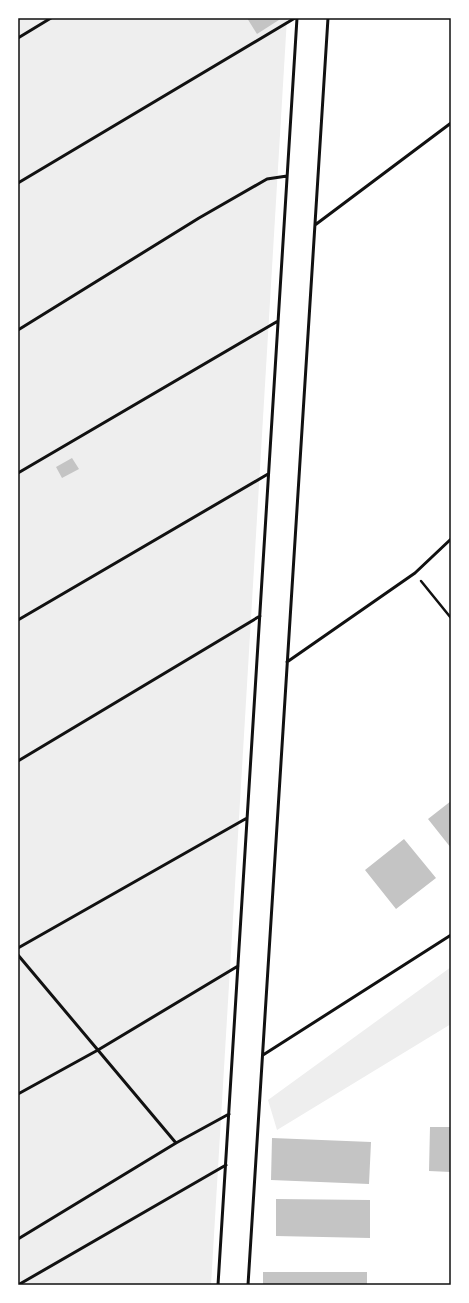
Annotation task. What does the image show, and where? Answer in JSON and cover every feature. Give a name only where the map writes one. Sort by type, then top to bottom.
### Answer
[{"type":"lane","points":[[18,38],[51,18]]},
{"type":"lane","points":[[218,1285],[296,18]]},
{"type":"lane","points":[[18,183],[296,18]]},
{"type":"lane","points":[[248,1285],[328,18]]},
{"type":"lane","points":[[315,225],[451,123]]},
{"type":"lane","points":[[18,330],[206,214],[267,179],[287,176]]},
{"type":"lane","points":[[18,473],[278,321]]},
{"type":"lane","points":[[18,620],[268,474]]},
{"type":"lane","points":[[287,662],[415,573],[451,539]]},
{"type":"lane","points":[[18,761],[260,616]]},
{"type":"lane","points":[[18,948],[247,818]]},
{"type":"lane","points":[[263,1055],[451,935]]},
{"type":"lane","points":[[18,955],[176,1143]]},
{"type":"lane","points":[[18,1094],[98,1050],[238,966]]},
{"type":"lane","points":[[18,1239],[176,1143],[229,1114]]},
{"type":"lane","points":[[18,1285],[226,1165]]},
{"type":"path","points":[[415,573],[451,618]]},
{"type":"shaded area","points":[[18,18],[287,18],[211,1285],[18,1285]]},
{"type":"shaded area","points":[[451,967],[451,1024],[277,1130],[268,1100]]},
{"type":"building","points":[[247,18],[282,18],[257,34]]},
{"type":"building","points":[[72,458],[79,469],[62,478],[56,467]]},
{"type":"building","points":[[451,801],[451,848],[428,819]]},
{"type":"building","points":[[404,839],[436,878],[396,909],[365,870]]},
{"type":"building","points":[[430,1127],[451,1127],[451,1172],[429,1171]]},
{"type":"building","points":[[272,1138],[371,1142],[369,1184],[271,1180]]},
{"type":"building","points":[[276,1199],[370,1200],[370,1238],[276,1236]]},
{"type":"building","points":[[263,1272],[367,1272],[367,1285],[263,1285]]}]
